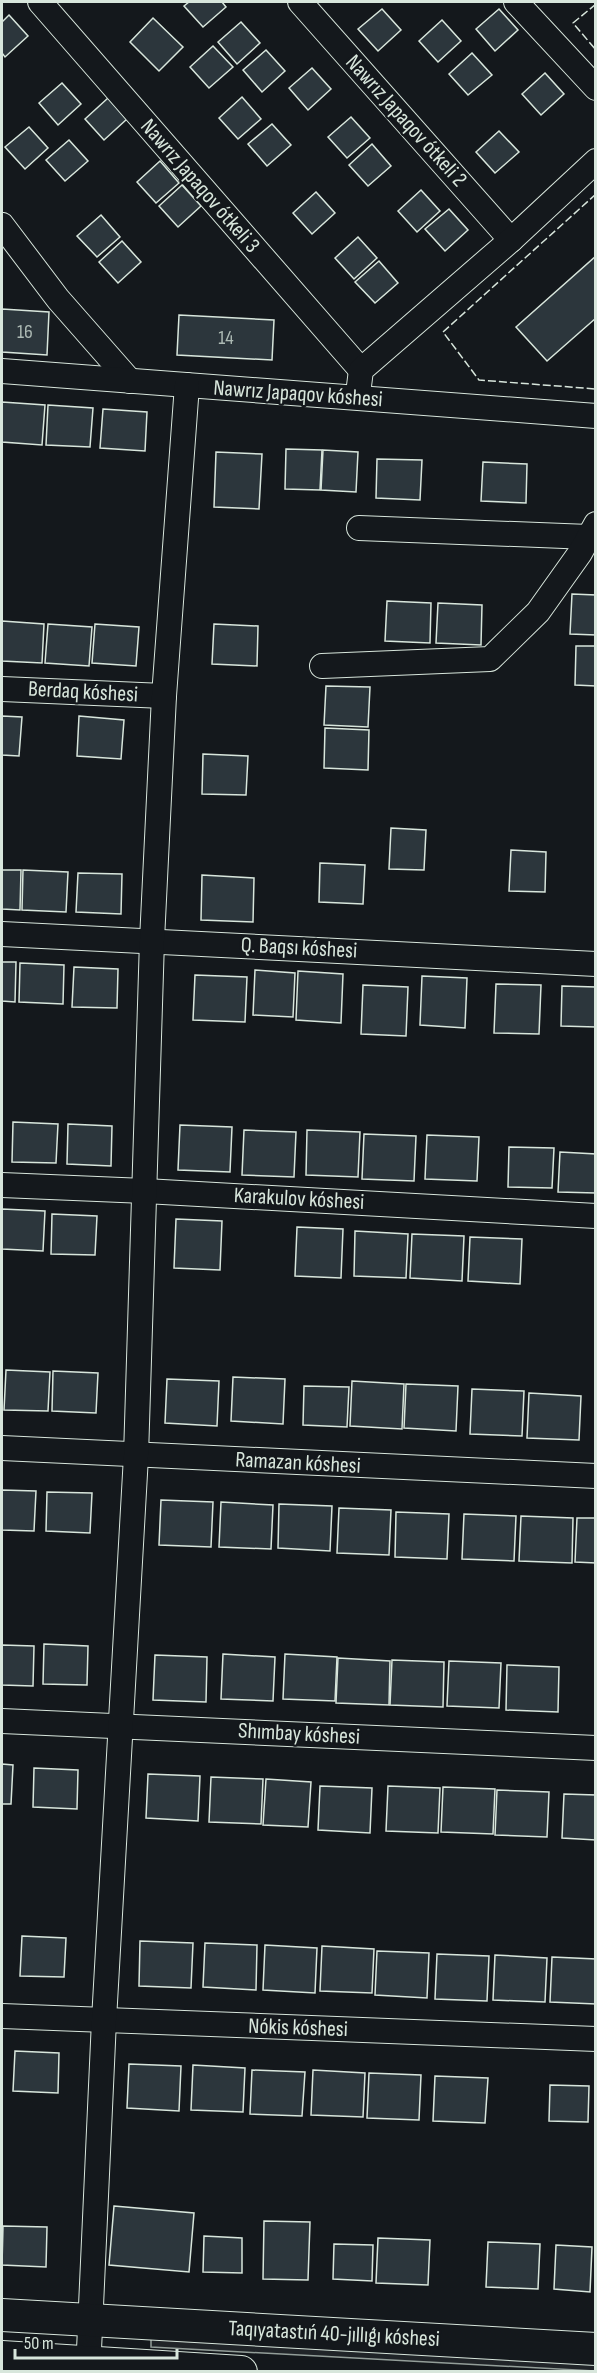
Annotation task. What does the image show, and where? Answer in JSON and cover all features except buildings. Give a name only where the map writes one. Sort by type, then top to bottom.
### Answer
[{"type":"main road","name":"Taqıyatastıń 40-jıllıǵı kóshesi","points":[[2,2315],[596,2349]]},
{"type":"main road","name":"Taqıyatastıń 40-jıllıǵı kóshesi","points":[[2,2357],[88,2367],[241,2372]]},
{"type":"street","name":"Nawrız Japaqov ótkeli 3","points":[[40,2],[361,370]]},
{"type":"street","name":"Nawrız Japaqov ótkeli 2","points":[[300,2],[512,240]]},
{"type":"street","points":[[516,2],[596,88]]},
{"type":"street","points":[[358,398],[361,370],[512,240],[596,161]]},
{"type":"street","points":[[2,225],[58,299],[130,381]]},
{"type":"street","name":"Nawrız Japaqov kóshesi","points":[[2,371],[596,416]]},
{"type":"street","points":[[88,2367],[104,2020],[136,1456],[152,940],[164,696],[187,385]]},
{"type":"street","points":[[322,666],[490,659],[538,612],[580,553],[592,531],[359,528]]},
{"type":"street","name":"Berdaq kóshesi","points":[[2,688],[164,696]]},
{"type":"street","name":"Q. Baqsı kóshesi","points":[[2,934],[596,964]]},
{"type":"street","name":"Karakulov kóshesi","points":[[2,1185],[596,1216]]},
{"type":"street","name":"Ramazan kóshesi","points":[[2,1448],[596,1476]]},
{"type":"street","name":"Shımbay kóshesi","points":[[2,1720],[596,1748]]},
{"type":"street","name":"Nókis kóshesi","points":[[2,2016],[596,2039]]},
{"type":"shaded area","points":[[151,2338],[595,2363],[595,2371],[151,2347]]},
{"type":"fence","points":[[596,4],[573,23],[596,50]]},
{"type":"fence","points":[[596,194],[443,332],[479,380],[596,389]]}]
